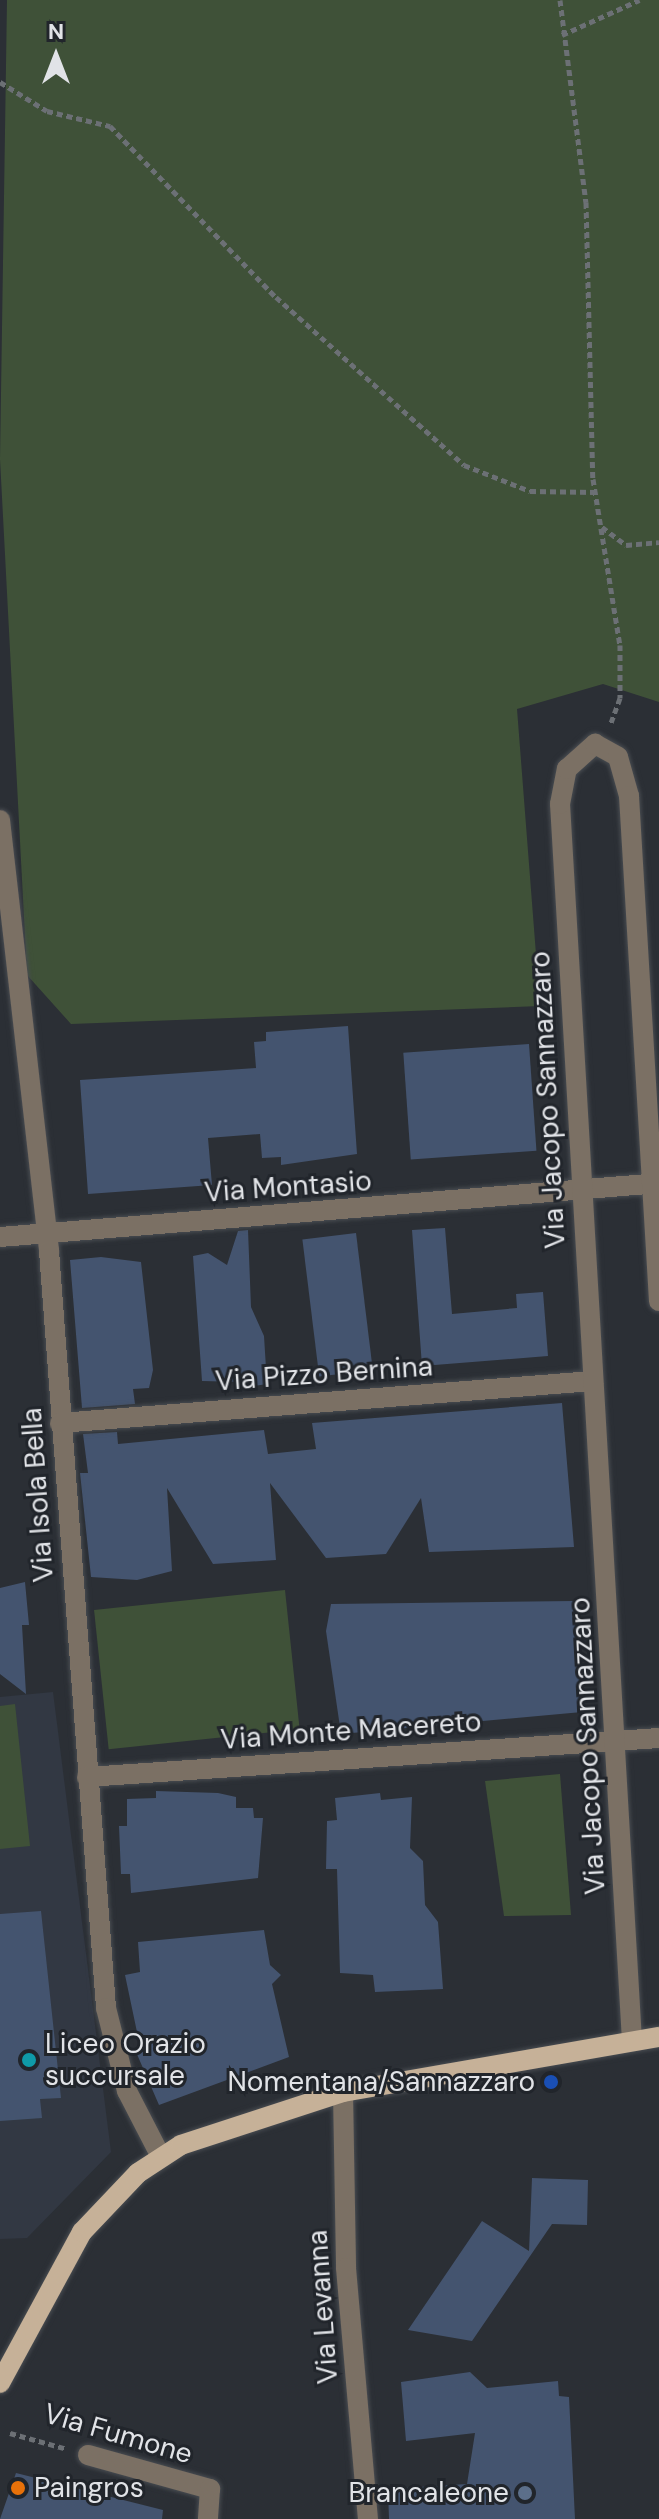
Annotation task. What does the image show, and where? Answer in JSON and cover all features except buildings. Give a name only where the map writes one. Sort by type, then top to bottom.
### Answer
[{"type":"main road","points":[[0,2383],[76,2240],[161,2157],[215,2130],[343,2092],[659,2037]]},
{"type":"street","points":[[604,744],[618,757],[629,796],[655,1184],[659,1301]]},
{"type":"street","name":"Via Jacopo Sannazzaro","points":[[604,744],[574,758],[561,793],[580,1190],[618,1742],[632,2041]]},
{"type":"street","name":"Via Isola Bella","points":[[0,820],[46,1232],[87,1777],[110,2034],[127,2091],[161,2157]]},
{"type":"street","name":"Via Montasio","points":[[0,1237],[655,1184]]},
{"type":"street","name":"Via Pizzo Bernina","points":[[60,1423],[593,1381]]},
{"type":"street","name":"Via Monte Macereto","points":[[87,1777],[659,1738]]},
{"type":"street","name":"Via Levanna","points":[[343,2092],[346,2268],[368,2519]]},
{"type":"street","name":"Via Fumone","points":[[88,2455],[210,2489],[208,2519]]},
{"type":"path","points":[[560,0],[562,35],[586,202],[596,492],[620,645],[620,698],[604,744]]},
{"type":"path","points":[[562,35],[639,0]]},
{"type":"path","points":[[0,82],[47,111],[110,126],[254,277],[464,465],[530,491],[596,492]]},
{"type":"path","points":[[601,527],[626,545],[659,542]]},
{"type":"path","name":"Via Fumone","points":[[10,2433],[88,2455]]},
{"type":"shaded area","points":[[53,1692],[111,2152],[27,2238],[0,2239],[0,1697]]},
{"type":"green space","points":[[7,0],[659,0],[659,702],[603,684],[517,709],[540,1006],[71,1024],[27,975],[0,459]]},
{"type":"green space","points":[[285,1590],[300,1729],[109,1749],[94,1610]]},
{"type":"green space","points":[[15,1704],[30,1846],[0,1849],[0,1706]]},
{"type":"green space","points":[[560,1774],[571,1915],[504,1916],[485,1781]]},
{"type":"place","name":"Liceo Orazio succursale","points":[[29,2060]]},
{"type":"place","name":"Nomentana/Sannazzaro","points":[[551,2082]]},
{"type":"place","name":"Paingros","points":[[18,2488]]},
{"type":"place","name":"Brancaleone","points":[[525,2493]]}]
